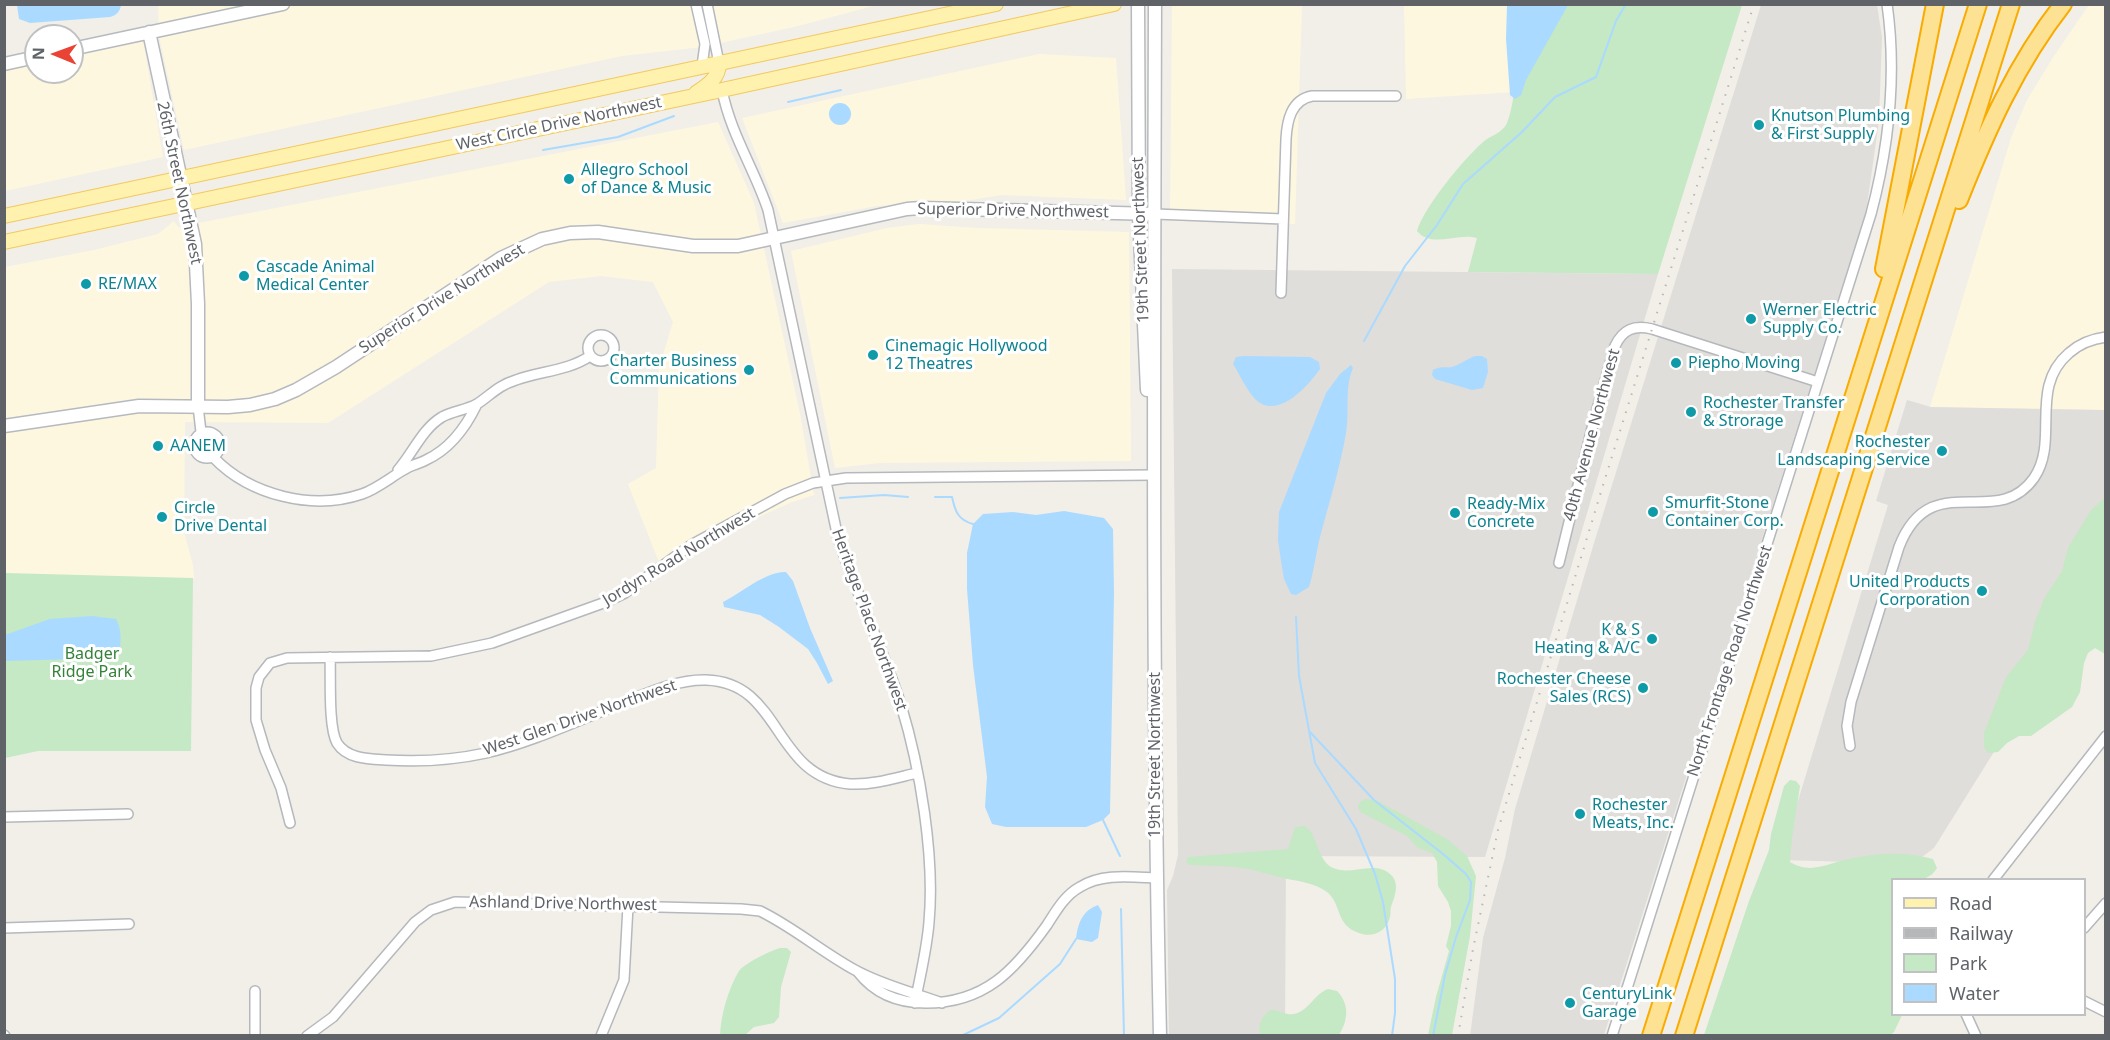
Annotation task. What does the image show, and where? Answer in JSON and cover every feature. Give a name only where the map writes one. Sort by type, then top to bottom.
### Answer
[{"type":"highway","points":[[1831,468],[1884,270],[1935,4]]},
{"type":"highway","points":[[1651,1035],[1978,4]]},
{"type":"highway","points":[[1684,1035],[2011,4]]},
{"type":"highway","points":[[1911,318],[1996,110],[2028,53],[2063,4]]},
{"type":"main road","name":"West Circle Drive Northwest","points":[[4,216],[996,4]]},
{"type":"main road","name":"West Circle Drive Northwest","points":[[4,242],[722,90],[1114,4]]},
{"type":"main road","points":[[691,96],[712,81],[719,70],[719,63]]},
{"type":"street","points":[[84,46],[283,4]]},
{"type":"street","points":[[696,4],[705,44],[702,66]]},
{"type":"street","points":[[707,4],[719,63]]},
{"type":"street","name":"19th Street Northwest","points":[[1138,4],[1138,214],[1153,475]]},
{"type":"street","name":"19th Street Northwest","points":[[1155,4],[1153,475],[1156,878],[1160,1035]]},
{"type":"street","name":"North Frontage Road Northwest","points":[[1612,1035],[1869,222],[1881,169],[1891,96],[1891,42],[1887,4]]},
{"type":"street","name":"26th Street Northwest","points":[[149,32],[196,257],[198,406]]},
{"type":"street","points":[[4,64],[24,60]]},
{"type":"street","name":"Heritage Place Northwest","points":[[722,90],[738,144],[761,191],[775,239],[838,538],[900,705],[917,773],[927,849],[930,900],[929,922],[916,998]]},
{"type":"street","points":[[1281,293],[1286,130],[1287,121],[1296,105],[1306,97],[1320,95],[1396,96]]},
{"type":"street","name":"Superior Drive Northwest","points":[[4,426],[127,407],[250,405],[274,399],[296,390],[336,367],[501,258],[542,239],[570,233],[598,232],[693,246],[722,247],[775,239],[907,209],[921,208],[1283,219]]},
{"type":"street","name":"40th Avenue Northwest","points":[[1559,563],[1594,420],[1615,346],[1618,339],[1629,329],[1641,327],[1652,329],[1818,382]]},
{"type":"street","points":[[1850,746],[1847,726],[1851,702],[1906,531],[1921,513],[1941,504],[2002,501],[2027,486],[2039,469],[2042,459],[2046,398],[2054,371],[2075,348],[2089,340],[2106,337]]},
{"type":"street","points":[[198,406],[201,432],[194,440],[195,451],[204,457],[214,458],[222,466],[261,489],[293,499],[345,498],[375,488],[393,476],[436,455],[459,435],[477,404],[491,392],[515,380],[582,362],[590,356]]},
{"type":"street","points":[[393,476],[423,434],[442,417],[477,404]]},
{"type":"street","points":[[201,432],[213,433],[219,438],[219,449],[214,458]]},
{"type":"street","name":"Jordyn Road Northwest","points":[[290,824],[281,788],[259,734],[256,720],[256,688],[263,669],[270,663],[278,660],[330,657],[431,656],[492,643],[606,602],[642,581],[692,545],[785,494],[826,480],[1153,475]]},
{"type":"street","name":"West Glen Drive Northwest","points":[[330,657],[335,739],[345,752],[370,759],[423,760],[485,753],[514,745],[660,689],[692,681],[720,681],[744,690],[763,708],[804,765],[832,780],[866,784],[917,773]]},
{"type":"street","points":[[1994,878],[2106,736]]},
{"type":"street","points":[[4,817],[128,814]]},
{"type":"street","name":"Ashland Drive Northwest","points":[[307,1035],[333,1017],[408,929],[423,915],[439,906],[463,901],[760,911],[856,970],[916,998],[942,1003],[976,994],[1007,974],[1022,959],[1063,901],[1077,888],[1093,880],[1113,877],[1156,878]]},
{"type":"street","points":[[2086,927],[2106,903]]},
{"type":"street","points":[[601,1035],[624,980],[628,906]]},
{"type":"street","points":[[4,928],[129,924]]},
{"type":"street","points":[[255,991],[255,1035]]},
{"type":"street","points":[[2086,1001],[2106,1012]]},
{"type":"street","points":[[1967,1016],[1976,1035]]},
{"type":"shaded area","points":[[158,5],[877,5],[794,27],[702,47],[622,56],[184,150],[159,36]]},
{"type":"shaded area","points":[[1172,5],[1302,5],[1295,224],[1170,221]]},
{"type":"shaded area","points":[[1404,5],[1510,5],[1515,92],[1406,99]]},
{"type":"shaded area","points":[[1761,5],[1877,5],[1882,37],[1879,121],[1866,212],[1604,1035],[1470,1036],[1483,938],[1505,858],[1515,809],[1594,543]]},
{"type":"shaded area","points":[[2089,5],[2105,5],[2105,410],[1930,407],[2011,138],[2027,100]]},
{"type":"shaded area","points":[[143,40],[163,157],[5,191],[4,70],[24,66],[24,84],[84,84],[84,52]]},
{"type":"shaded area","points":[[1039,54],[1116,58],[1126,200],[1001,195],[959,202],[877,206],[783,223],[742,118]]},
{"type":"shaded area","points":[[718,122],[754,203],[800,414],[814,495],[792,502],[659,562],[628,484],[656,468],[659,368],[673,322],[653,282],[601,276],[549,282],[328,423],[185,422],[184,532],[193,565],[194,579],[5,574],[5,267],[94,250],[158,234],[174,221],[178,227]]},
{"type":"shaded area","points":[[919,224],[1129,232],[1131,461],[880,463],[835,468],[791,251],[887,228]]},
{"type":"shaded area","points":[[1172,269],[1658,274],[1485,857],[1286,856],[1285,1035],[1169,1035],[1167,890],[1178,855]]},
{"type":"shaded area","points":[[1907,400],[1931,407],[2105,410],[2105,574],[1934,848],[1918,860],[1889,863],[1780,860],[1888,505],[1876,501]]},
{"type":"green space","points":[[1510,5],[1742,5],[1658,274],[1468,272],[1477,238],[1437,240],[1423,236],[1417,231],[1427,210],[1455,172],[1482,143],[1507,123],[1515,80]]},
{"type":"green space","points":[[2105,498],[2105,654],[2095,648],[2088,653],[2084,663],[2080,692],[2072,707],[2031,736],[2019,736],[1998,752],[1988,753],[1984,747],[1984,733],[2006,677],[2028,650],[2035,621],[2045,597],[2062,571],[2068,548],[2091,510]]},
{"type":"green space","name":"Badger Ridge Park","points":[[5,573],[193,578],[191,751],[38,751],[5,758]]},
{"type":"green space","points":[[1790,780],[1796,781],[1800,786],[1790,862],[1805,868],[1813,868],[1859,857],[1902,854],[1933,859],[1937,868],[1926,878],[1891,878],[1891,1016],[1902,1016],[1894,1032],[1890,1035],[1704,1035],[1749,901],[1769,850],[1784,786]]},
{"type":"green space","points":[[1365,799],[1376,800],[1447,839],[1467,856],[1476,876],[1470,936],[1452,1035],[1428,1035],[1449,951],[1446,946],[1451,926],[1451,911],[1438,886],[1437,862],[1432,853],[1418,848],[1407,836],[1360,812],[1358,807]]},
{"type":"green space","points":[[1305,826],[1310,831],[1321,856],[1330,866],[1343,870],[1380,869],[1392,876],[1396,883],[1396,892],[1390,918],[1381,931],[1369,935],[1351,929],[1342,920],[1332,897],[1316,886],[1245,868],[1189,865],[1186,862],[1188,857],[1288,849],[1295,827]]},
{"type":"green space","points":[[787,948],[791,952],[781,987],[779,1017],[774,1023],[754,1027],[745,1035],[720,1035],[726,1002],[739,971],[764,954]]},
{"type":"green space","points":[[1328,989],[1337,991],[1346,1007],[1346,1018],[1339,1035],[1260,1035],[1261,1021],[1270,1010],[1291,1014],[1299,1012]]},
{"type":"water","points":[[17,5],[121,5],[118,12],[110,17],[30,23],[19,19]]},
{"type":"water","points":[[1507,5],[1568,5],[1526,80],[1521,95],[1515,99],[1510,95],[1506,39]]},
{"type":"water","points":[[840,103],[850,110],[851,114],[844,124],[840,125],[830,118],[829,114],[836,104]]},
{"type":"water","points":[[1475,356],[1487,359],[1488,372],[1483,388],[1472,390],[1435,379],[1432,375],[1433,370],[1452,367]]},
{"type":"water","points":[[1236,357],[1310,357],[1319,362],[1320,369],[1292,398],[1274,406],[1265,405],[1256,400],[1233,364]]},
{"type":"water","points":[[1351,365],[1353,368],[1348,392],[1346,433],[1311,581],[1309,587],[1296,595],[1291,594],[1284,579],[1281,561],[1278,540],[1279,512],[1326,393],[1340,374]]},
{"type":"water","points":[[1064,511],[1104,518],[1113,529],[1110,813],[1103,820],[1086,827],[1006,827],[992,824],[985,807],[987,777],[973,665],[967,589],[967,553],[973,524],[983,514],[1013,512],[1036,515]]},
{"type":"water","points":[[786,572],[793,581],[833,681],[828,684],[808,649],[779,627],[760,615],[724,607],[723,602],[754,583],[770,575]]},
{"type":"water","points":[[92,616],[116,619],[120,636],[119,655],[112,658],[5,661],[5,635],[50,619]]},
{"type":"water","points":[[1098,905],[1102,912],[1098,938],[1092,942],[1076,939],[1082,918]]},
{"type":"waterway","points":[[1364,341],[1405,266],[1437,225],[1463,184],[1522,132],[1555,97],[1596,77],[1616,21],[1626,4]]},
{"type":"waterway","points":[[788,102],[841,90]]},
{"type":"waterway","points":[[543,150],[618,137],[674,116]]},
{"type":"waterway","points":[[840,498],[884,495],[908,497]]},
{"type":"waterway","points":[[935,497],[952,497],[958,514],[973,524]]},
{"type":"waterway","points":[[1296,617],[1299,676],[1315,763],[1356,829],[1375,874],[1383,902],[1395,979],[1392,1036]]},
{"type":"waterway","points":[[1309,731],[1374,800],[1443,854],[1466,874],[1471,882],[1470,900],[1445,975],[1433,1036]]},
{"type":"waterway","points":[[1103,820],[1120,856]]},
{"type":"waterway","points":[[1121,909],[1124,1036]]},
{"type":"waterway","points":[[961,1036],[999,1018],[1060,964],[1076,939]]},
{"type":"railway","points":[[1458,1036],[1473,949],[1498,830],[1754,4]]},
{"type":"place","name":"Knutson Plumbing & First Supply","points":[[1759,125]]},
{"type":"place","name":"Allegro School of Dance & Music","points":[[569,179]]},
{"type":"place","name":"Cascade Animal Medical Center","points":[[244,276]]},
{"type":"place","name":"RE/MAX","points":[[86,284]]},
{"type":"place","name":"Werner Electric Supply Co.","points":[[1751,319]]},
{"type":"place","name":"Cinemagic Hollywood 12 Theatres","points":[[873,355]]},
{"type":"place","name":"Piepho Moving","points":[[1676,363]]},
{"type":"place","name":"Charter Business Communications","points":[[749,370]]},
{"type":"place","name":"Rochester Transfer & Strorage","points":[[1691,412]]},
{"type":"place","name":"AANEM","points":[[158,446]]},
{"type":"place","name":"Rochester Landscaping Service","points":[[1942,451]]},
{"type":"place","name":"Smurfit-Stone Container Corp.","points":[[1653,512]]},
{"type":"place","name":"Ready-Mix Concrete","points":[[1455,513]]},
{"type":"place","name":"Circle Drive Dental","points":[[162,517]]},
{"type":"place","name":"United Products Corporation","points":[[1982,591]]},
{"type":"place","name":"K & S Heating & A/C","points":[[1652,639]]},
{"type":"place","name":"Rochester Cheese Sales (RCS)","points":[[1643,688]]},
{"type":"place","name":"Rochester Meats, Inc.","points":[[1580,814]]},
{"type":"place","name":"CenturyLink Garage","points":[[1570,1003]]}]
